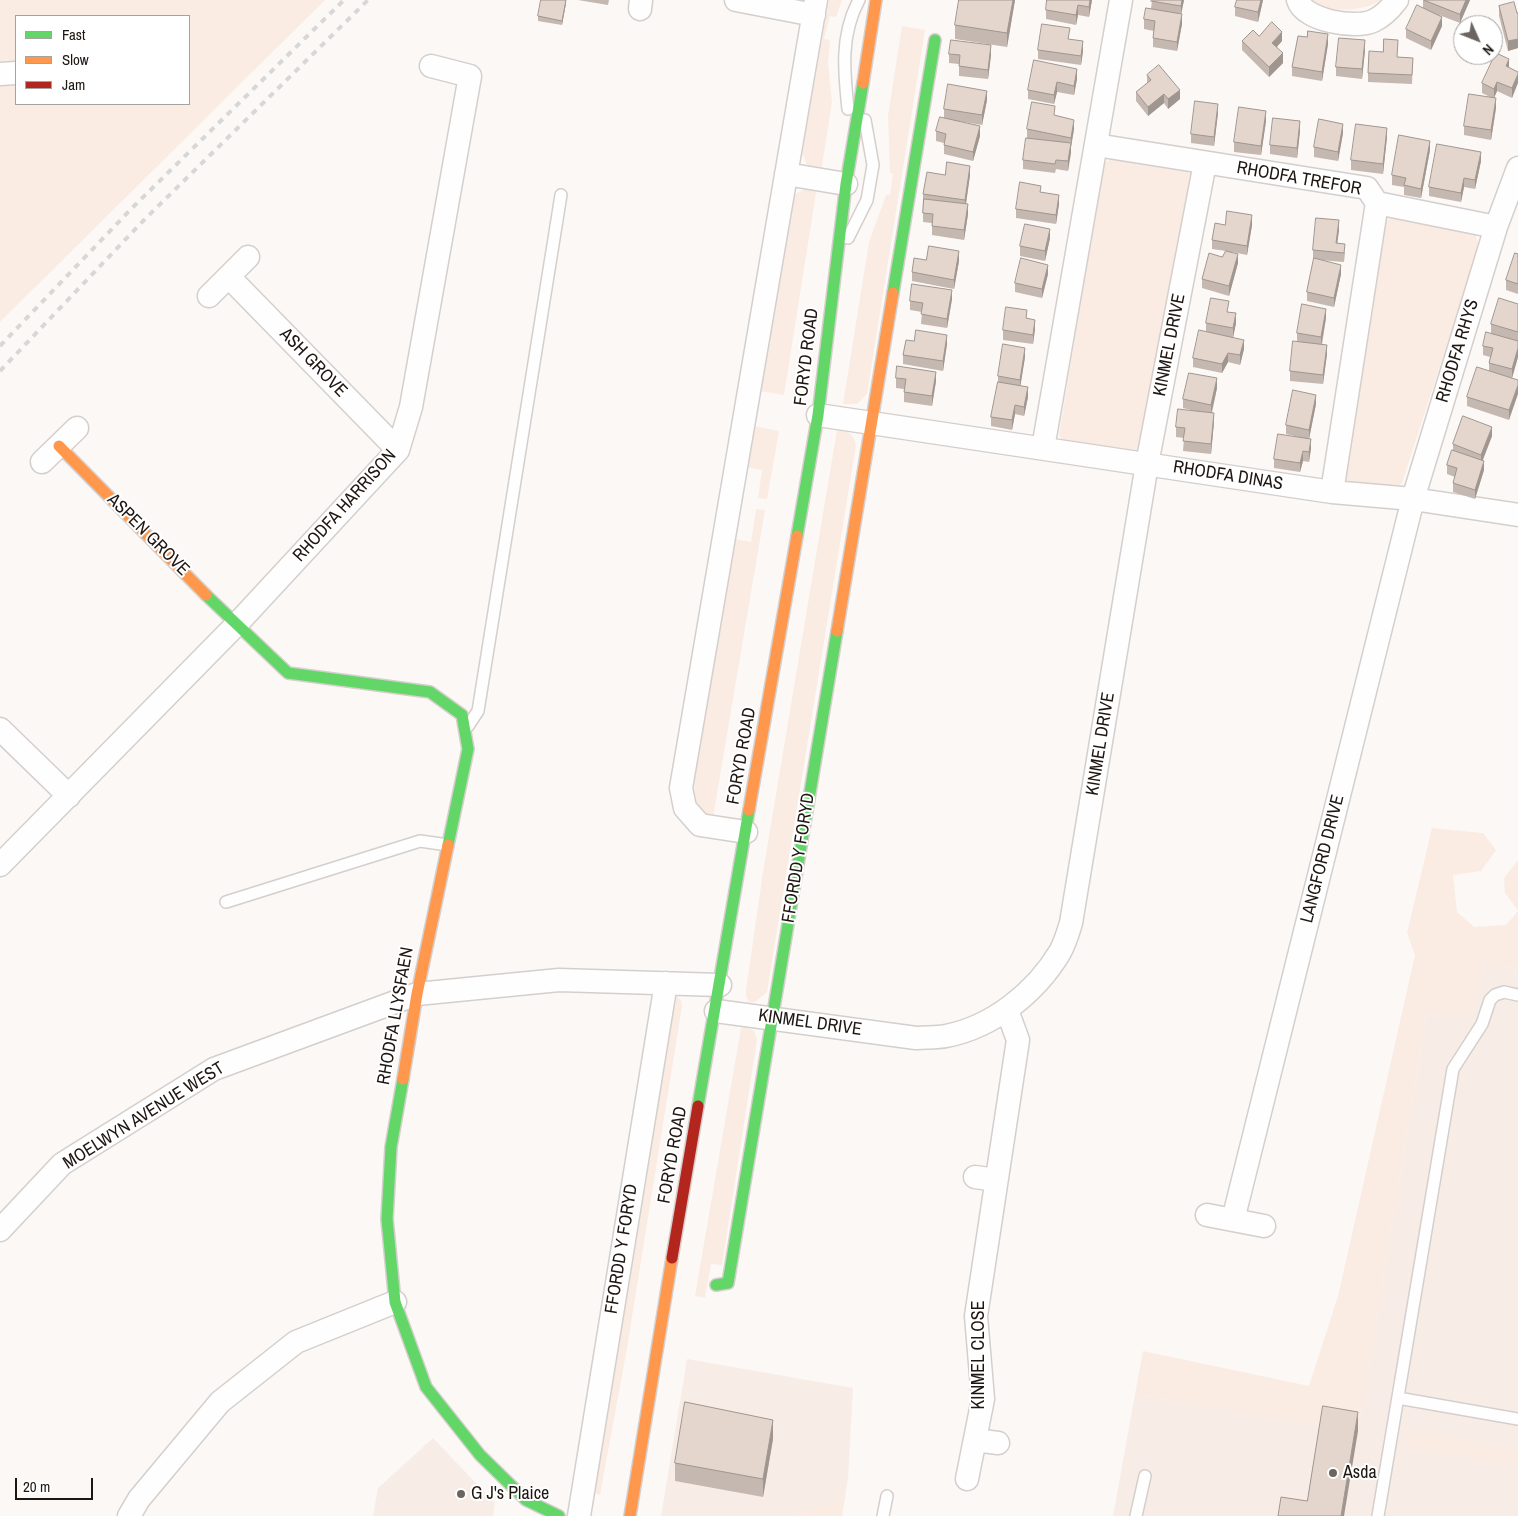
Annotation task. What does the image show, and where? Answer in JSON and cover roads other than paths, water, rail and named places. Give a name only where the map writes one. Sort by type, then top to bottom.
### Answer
[{"type":"street","points":[[736,0],[815,7],[681,788],[685,808],[700,824],[746,832]]},
{"type":"street","name":"FORYD ROAD","points":[[630,1516],[653,1364],[716,1011],[818,415],[846,184],[876,0]]},
{"type":"street","points":[[1044,448],[1121,0]]},
{"type":"street","points":[[1298,0],[1299,5],[1308,13],[1338,23],[1352,24],[1372,22],[1391,8],[1397,0]]},
{"type":"street","name":"FFORDD Y FORYD","points":[[716,1285],[728,1283],[935,40]]},
{"type":"street","name":"RHODFA HARRISON","points":[[0,866],[236,625],[398,450],[411,407],[470,76],[431,66]]},
{"type":"street","points":[[0,74],[15,73]]},
{"type":"street","name":"RHODFA TREFOR","points":[[1096,146],[1367,188],[1377,203],[1496,227]]},
{"type":"street","name":"KINMEL DRIVE","points":[[716,1011],[916,1038],[947,1036],[980,1025],[1007,1010],[1042,977],[1060,951],[1071,923],[1147,464],[1205,163]]},
{"type":"street","name":"RHODFA RHYS","points":[[1413,499],[1496,227],[1511,206],[1518,168]]},
{"type":"street","points":[[786,174],[846,184]]},
{"type":"street","points":[[1332,492],[1377,203]]},
{"type":"street","points":[[209,296],[248,258]]},
{"type":"street","name":"ASH GROVE","points":[[229,277],[398,450]]},
{"type":"street","name":"RHODFA DINAS","points":[[818,415],[1332,492],[1413,499],[1518,515]]},
{"type":"street","points":[[42,462],[77,428]]},
{"type":"street","name":"ASPEN GROVE","points":[[59,446],[236,625]]},
{"type":"street","name":"LANGFORD DRIVE","points":[[1233,1220],[1413,499]]},
{"type":"street","name":"RHODFA LLYSFAEN","points":[[236,625],[288,673],[430,692],[462,716],[468,750],[417,994],[390,1147],[388,1219],[395,1302],[426,1387],[521,1508],[559,1516]]},
{"type":"street","points":[[0,729],[69,796]]},
{"type":"street","name":"MOELWYN AVENUE WEST","points":[[0,1230],[62,1164],[214,1069],[417,994],[559,980],[720,985]]},
{"type":"street","name":"FFORDD Y FORYD","points":[[579,1516],[666,983]]},
{"type":"street","name":"KINMEL CLOSE","points":[[967,1479],[983,1399],[976,1316],[986,1179],[1018,1040],[1007,1010]]},
{"type":"street","points":[[1207,1215],[1264,1226]]},
{"type":"street","points":[[128,1516],[220,1402],[296,1342],[395,1302]]},
{"type":"street","points":[[975,1440],[998,1443]]},
{"type":"lane","points":[[852,146],[843,59],[854,9],[859,0]]},
{"type":"lane","points":[[837,262],[867,200],[874,165],[861,96]]},
{"type":"lane","points":[[465,730],[478,712],[561,195]]},
{"type":"lane","points":[[226,902],[420,841],[448,845]]},
{"type":"lane","points":[[1378,1516],[1453,1069],[1482,1024],[1490,1000],[1495,995],[1504,992],[1518,995]]},
{"type":"lane","points":[[1398,1398],[1518,1418]]},
{"type":"lane","points":[[1136,1516],[1144,1476]]},
{"type":"lane","points":[[883,1516],[887,1496]]},
{"type":"railway","points":[[0,346],[132,208],[344,0]]},
{"type":"railway","points":[[0,371],[144,220],[368,0]]},
{"type":"place","name":"Asda","points":[[1333,1473]]},
{"type":"place","name":"G J's Plaice","points":[[461,1494]]}]
